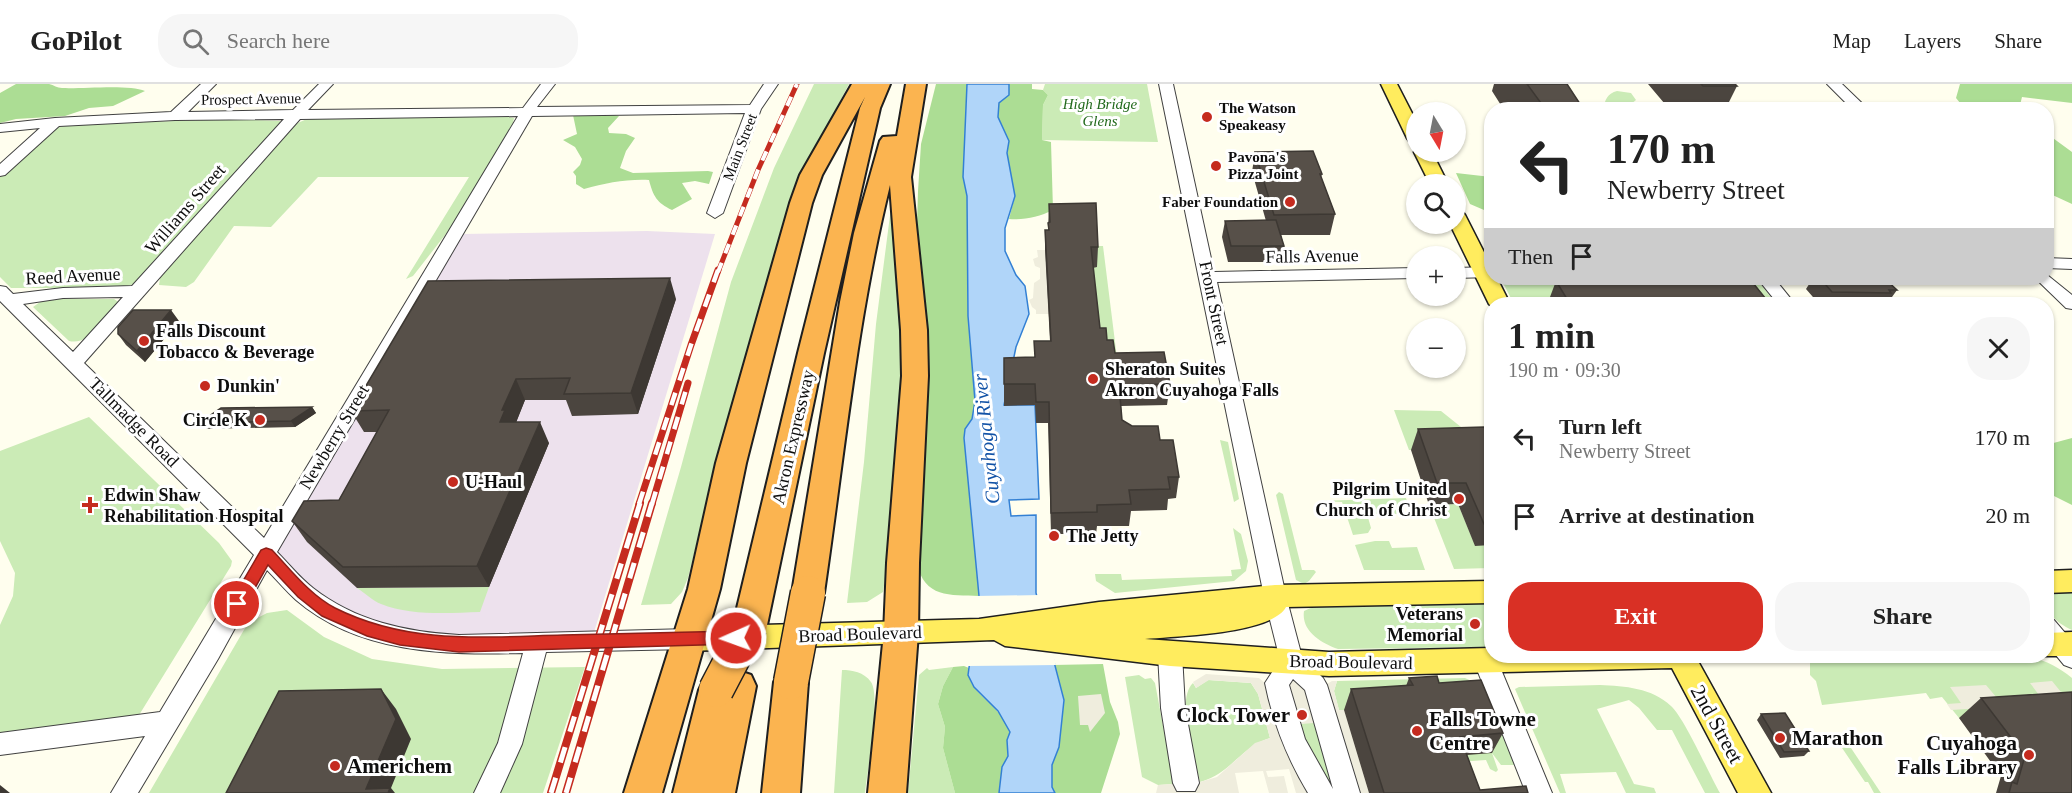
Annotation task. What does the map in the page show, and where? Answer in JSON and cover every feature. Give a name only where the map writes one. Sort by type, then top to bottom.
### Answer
[{"type":"highway","points":[[643,793],[704,589],[731,463],[801,203],[811,176],[862,84]]},
{"type":"highway","name":"Akron Expressway","points":[[727,688],[754,610],[870,108],[880,84]]},
{"type":"highway","points":[[887,793],[901,633],[903,563],[915,376],[914,330],[900,177],[915,84]]},
{"type":"highway","name":"Akron Expressway","points":[[784,782],[791,682],[808,593],[853,302],[866,233],[894,127],[915,84]]},
{"type":"highway","points":[[692,793],[727,688]]},
{"type":"highway","points":[[716,793],[727,688]]},
{"type":"main road","points":[[1389,84],[1406,118]]},
{"type":"main road","points":[[1466,234],[1484,267]]},
{"type":"main road","points":[[2054,582],[2072,581]]},
{"type":"main road","points":[[1101,630],[1254,616],[1273,605],[1275,596],[1484,592]]},
{"type":"main road","name":"Broad Boulevard","points":[[689,639],[1101,630],[1170,654],[1329,664],[1484,662]]},
{"type":"main road","name":"Broad Boulevard","points":[[979,631],[1039,639],[1101,630]]},
{"type":"main road","name":"2nd Street","points":[[1684,663],[1755,793]]},
{"type":"street","points":[[175,116],[209,84]]},
{"type":"street","name":"Williams Street","points":[[74,362],[267,145],[326,84]]},
{"type":"street","name":"Newberry Street","points":[[124,793],[527,112],[548,84]]},
{"type":"street","name":"Main Street","points":[[715,213],[754,110],[771,84]]},
{"type":"street","name":"Front Street","points":[[1166,84],[1275,596],[1292,662],[1315,686],[1347,793]]},
{"type":"street","points":[[1834,84],[1853,102]]},
{"type":"street","name":"Prospect Avenue","points":[[0,128],[55,122],[175,116],[754,110]]},
{"type":"street","points":[[0,172],[55,122]]},
{"type":"street","points":[[2054,263],[2072,264]]},
{"type":"street","points":[[1466,273],[1484,272]]},
{"type":"street","name":"Falls Avenue","points":[[1208,276],[1406,273]]},
{"type":"street","points":[[1771,285],[1781,297]]},
{"type":"street","points":[[2051,285],[2072,304]]},
{"type":"street","name":"Reed Avenue","points":[[5,296],[138,291]]},
{"type":"street","name":"Tallmadge Road","points":[[5,296],[266,554]]},
{"type":"street","name":"Broad Boulevard","points":[[266,554],[295,585],[328,611],[372,631],[430,644],[689,639]]},
{"type":"street","points":[[487,793],[510,744],[537,643]]},
{"type":"street","points":[[1170,654],[1173,708],[1186,783]]},
{"type":"street","points":[[1292,662],[1277,682],[1282,713],[1298,754],[1322,793]]},
{"type":"street","points":[[1486,663],[1539,793]]},
{"type":"street","points":[[0,744],[168,722]]},
{"type":"shaded area","points":[[647,231],[715,234],[592,639],[409,637],[320,601],[272,552],[461,234]]},
{"type":"shaded area","points":[[1037,250],[1045,250],[1049,314],[1036,314],[1029,300],[1033,298],[1034,283],[1040,279],[1040,268],[1035,266],[1033,259],[1038,257]]},
{"type":"shaded area","points":[[1206,674],[1259,678],[1266,684],[1315,793],[1296,793],[1289,769],[1266,771],[1268,777],[1284,776],[1288,793],[1269,793],[1263,771],[1235,773],[1239,793],[1156,793],[1158,785],[1200,782],[1217,777],[1255,743],[1270,738],[1258,694],[1251,683],[1209,680],[1196,688],[1193,682]]},
{"type":"shaded area","points":[[1291,681],[1302,681],[1316,720],[1314,723],[1301,724],[1295,720],[1285,684]]},
{"type":"shaded area","points":[[1337,681],[1334,691],[1339,710],[1344,710],[1369,793],[1353,793],[1325,685]]},
{"type":"shaded area","points":[[2052,681],[2070,703],[1951,710],[1947,704],[1961,703],[1950,687],[1986,685],[1997,698],[2039,695],[2030,683]]},
{"type":"shaded area","points":[[1101,694],[1105,713],[1090,732],[1088,725],[1080,725],[1078,696]]},
{"type":"green space","points":[[16,84],[49,84],[59,88],[128,88],[145,91],[113,106],[89,108],[65,116],[16,119],[0,123],[0,93]]},
{"type":"green space","points":[[814,84],[849,84],[802,174],[717,461],[688,578],[682,592],[671,604],[641,605],[731,282],[774,168]]},
{"type":"green space","points":[[936,84],[967,84],[963,177],[967,196],[968,316],[975,401],[972,419],[965,429],[964,438],[979,596],[948,594],[932,589],[920,574],[917,563],[928,383],[917,224],[918,191],[921,144]]},
{"type":"green space","points":[[1009,84],[1032,84],[1032,89],[1043,90],[1048,95],[1043,105],[1042,140],[1051,142],[1053,210],[1026,218],[1009,219],[1015,196],[1007,153],[1009,141],[998,117],[999,103],[1009,95]]},
{"type":"green space","name":"High Bridge Glens","points":[[1045,84],[1147,84],[1158,142],[1042,140],[1043,105],[1048,95],[1043,90]]},
{"type":"green space","points":[[1960,84],[2072,84],[2072,103],[2022,97],[2021,102],[1959,102],[1956,98]]},
{"type":"green space","points":[[1617,91],[1631,93],[1636,100],[1634,102],[1605,102],[1611,93]]},
{"type":"green space","points":[[603,113],[619,116],[608,128],[609,133],[626,134],[635,138],[626,151],[620,168],[633,173],[713,172],[709,184],[695,181],[682,183],[692,199],[672,210],[656,198],[649,180],[616,182],[584,189],[576,184],[576,176],[573,172],[582,159],[575,147],[563,140],[577,134],[573,115]]},
{"type":"green space","points":[[505,116],[514,118],[513,123],[449,230],[413,276],[406,279],[469,177],[318,177],[271,227],[234,226],[194,282],[186,287],[159,285],[160,278],[293,125],[307,119]]},
{"type":"green space","points":[[229,119],[280,121],[280,124],[134,284],[121,288],[11,288],[0,277],[0,177],[56,128],[67,125]]},
{"type":"green space","points":[[2054,139],[2072,152],[2072,204],[2054,196]]},
{"type":"green space","points":[[1466,174],[1484,176],[1484,210],[1470,204],[1466,195]]},
{"type":"green space","points":[[892,200],[906,350],[891,539],[883,592],[867,602],[847,603],[864,462],[876,324]]},
{"type":"green space","points":[[1095,246],[1103,246],[1119,374],[1098,349],[1090,268]]},
{"type":"green space","points":[[1504,285],[1761,285],[1771,297],[1510,297]]},
{"type":"green space","points":[[53,299],[114,299],[120,303],[91,335],[77,341],[69,341],[33,307],[40,302]]},
{"type":"green space","points":[[1394,410],[1441,411],[1466,431],[1419,450],[1409,450]]},
{"type":"green space","name":"Edwin Shaw Rehabilitation Hospital","points":[[89,417],[219,543],[232,561],[231,566],[136,720],[0,739],[0,625],[13,596],[15,573],[0,541],[0,451]]},
{"type":"green space","points":[[2072,438],[2072,505],[2054,496],[2054,443]]},
{"type":"green space","points":[[1220,440],[1228,442],[1239,499],[1234,502]]},
{"type":"green space","points":[[1279,492],[1283,494],[1302,570],[1316,572],[1304,584],[1296,580],[1276,495]]},
{"type":"green space","points":[[1406,498],[1408,504],[1402,506],[1404,514],[1367,514],[1371,528],[1368,533],[1353,535],[1342,502],[1319,501]]},
{"type":"green space","points":[[1458,504],[1475,545],[1484,545],[1484,568],[1454,569],[1429,505]]},
{"type":"green space","points":[[1233,528],[1241,534],[1248,561],[1246,571],[1234,581],[1115,593],[1096,581],[1095,574],[1121,574],[1122,580],[1232,576],[1231,570],[1241,569]]},
{"type":"green space","points":[[1389,541],[1392,548],[1417,547],[1425,570],[1364,570],[1355,545]]},
{"type":"green space","points":[[489,587],[480,612],[443,613],[392,608],[378,603],[357,588]]},
{"type":"green space","points":[[2054,592],[2072,592],[2072,630],[2054,617]]},
{"type":"green space","points":[[1484,602],[1484,647],[1338,649],[1314,635],[1306,625],[1304,611],[1315,606]]},
{"type":"green space","points":[[287,610],[324,637],[372,659],[442,669],[585,667],[543,793],[149,793],[248,623],[267,613]]},
{"type":"green space","points":[[1810,663],[2049,663],[2072,678],[2072,724],[1959,718],[1942,697],[1930,699],[1926,693],[1822,705],[1816,681],[1810,675]]},
{"type":"green space","points":[[1103,664],[1110,702],[1120,734],[1101,793],[1055,793],[1052,788],[1052,765],[1059,747],[1064,700],[1053,665]]},
{"type":"green space","points":[[953,667],[943,686],[938,704],[945,727],[943,748],[955,793],[908,793],[919,675],[927,668],[929,670]]},
{"type":"green space","points":[[953,667],[969,668],[974,687],[1003,718],[1010,732],[1007,740],[1008,756],[1002,767],[999,793],[955,793],[943,748],[945,727],[938,704],[943,686]]},
{"type":"green space","points":[[842,670],[854,671],[865,676],[871,682],[874,690],[874,718],[865,793],[834,793]]},
{"type":"green space","points":[[1139,675],[1145,679],[1151,678],[1155,683],[1174,784],[1158,785],[1142,777],[1125,677]]},
{"type":"green space","points":[[1465,678],[1478,684],[1490,704],[1515,765],[1501,765],[1492,753],[1498,770],[1496,772],[1490,769],[1486,760],[1444,763],[1344,710],[1339,710],[1334,691],[1337,681]]},
{"type":"green space","points":[[1208,680],[1251,683],[1258,694],[1270,738],[1250,748],[1220,773],[1200,782],[1188,730],[1186,702],[1188,691],[1193,683],[1196,688]]},
{"type":"green space","points":[[1600,685],[1628,687],[1647,692],[1671,706],[1690,734],[1720,793],[1705,793],[1672,730],[1657,730],[1639,708],[1629,700],[1597,709],[1634,784],[1654,788],[1656,793],[1626,793],[1616,772],[1560,774],[1566,793],[1560,793],[1515,689],[1519,687]]},
{"type":"green space","points":[[1291,700],[1301,724],[1316,720],[1340,793],[1333,793],[1313,770]]},
{"type":"green space","points":[[1834,736],[1843,736],[1881,793],[1874,793]]},
{"type":"water","name":"Cuyahoga River","points":[[967,84],[1009,84],[1009,95],[999,103],[998,117],[1009,141],[1007,153],[1015,196],[1005,228],[1005,251],[1016,275],[1025,286],[1029,314],[1016,347],[1004,405],[1035,405],[1039,499],[1009,500],[1011,516],[1036,515],[1036,593],[1064,700],[1059,747],[1052,765],[1052,787],[1055,793],[999,793],[1002,767],[1008,756],[1007,740],[1010,732],[998,711],[974,687],[968,675],[979,596],[964,438],[965,429],[972,419],[975,401],[968,316],[967,196],[963,177]]},
{"type":"pier","points":[[1040,595],[1056,665],[967,666],[976,596]]},
{"type":"building","points":[[1527,84],[1567,84],[1579,102],[1540,102]]},
{"type":"building","points":[[1701,84],[1735,84],[1737,86],[1703,86]]},
{"type":"building","points":[[1313,151],[1335,214],[1274,215],[1255,152]]},
{"type":"building","name":"Sheraton Suites Akron Cuyahoga Falls","points":[[1096,203],[1098,247],[1091,247],[1100,328],[1106,328],[1107,340],[1113,340],[1115,353],[1164,352],[1170,384],[1119,385],[1122,420],[1132,426],[1158,426],[1160,440],[1173,440],[1179,477],[1168,477],[1170,489],[1129,490],[1131,504],[1097,505],[1097,512],[1051,513],[1049,402],[1036,402],[1035,384],[1004,384],[1004,358],[1035,357],[1034,341],[1051,341],[1045,230],[1049,230],[1049,204]]},
{"type":"building","points":[[1276,220],[1284,246],[1231,246],[1225,221]]},
{"type":"building","name":"U-Haul","points":[[670,278],[631,393],[564,394],[570,378],[516,379],[502,410],[505,410],[500,422],[540,422],[477,566],[343,567],[292,521],[304,501],[339,500],[389,410],[351,411],[428,281]]},
{"type":"building","points":[[1558,285],[1755,285],[1764,297],[1566,297]]},
{"type":"building","points":[[1826,285],[1892,285],[1897,290],[1889,290],[1891,293],[1832,292]]},
{"type":"building","points":[[133,310],[171,310],[137,351],[118,334],[118,327]]},
{"type":"building","points":[[312,407],[291,421],[199,423],[221,408]]},
{"type":"building","points":[[1484,427],[1484,524],[1466,483],[1437,483],[1418,429]]},
{"type":"building","name":"Falls Towne Centre","points":[[1437,676],[1439,683],[1481,680],[1503,733],[1460,737],[1480,790],[1526,786],[1528,793],[1384,793],[1351,689],[1413,685],[1409,678]]},
{"type":"building","name":"Americhem","points":[[381,689],[396,719],[366,789],[390,788],[388,793],[226,793],[279,691]]},
{"type":"building","name":"Cuyahoga Falls Library","points":[[2072,692],[2072,793],[2009,793],[2012,782],[2017,784],[2025,756],[1981,698]]},
{"type":"building","name":"Marathon","points":[[1785,713],[1809,751],[1784,752],[1761,714]]},
{"type":"railway","points":[[718,272],[758,170],[797,84]]},
{"type":"railway","points":[[639,504],[718,270]]},
{"type":"railway","points":[[652,504],[688,383]]},
{"type":"railway","points":[[551,793],[640,503]]},
{"type":"railway","points":[[566,793],[652,503]]},
{"type":"place","name":"The Watson Speakeasy","points":[[1207,117]]},
{"type":"place","name":"Pavona's Pizza Joint","points":[[1216,166]]},
{"type":"place","name":"Faber Foundation","points":[[1290,202]]},
{"type":"place","name":"Falls Discount Tobacco & Beverage","points":[[144,341]]},
{"type":"place","name":"Sheraton Suites Akron Cuyahoga Falls","points":[[1093,379]]},
{"type":"place","name":"Dunkin'","points":[[205,386]]},
{"type":"place","name":"Circle K","points":[[260,420]]},
{"type":"place","name":"U-Haul","points":[[453,482]]},
{"type":"place","name":"Pilgrim United Church of Christ","points":[[1459,499]]},
{"type":"place","name":"Edwin Shaw Rehabilitation Hospital","points":[[90,505]]},
{"type":"place","name":"The Jetty","points":[[1054,536]]},
{"type":"place","name":"Veterans Memorial","points":[[1475,624]]},
{"type":"place","name":"Clock Tower","points":[[1302,715]]},
{"type":"place","name":"Falls Towne Centre","points":[[1417,731]]},
{"type":"place","name":"Marathon","points":[[1780,738]]},
{"type":"place","name":"Cuyahoga Falls Library","points":[[2029,755]]},
{"type":"place","name":"Americhem","points":[[335,766]]},
{"type":"route","points":[[237,604],[266,554],[303,593],[328,611],[372,631],[400,639],[430,644],[459,645],[736,638]]}]
